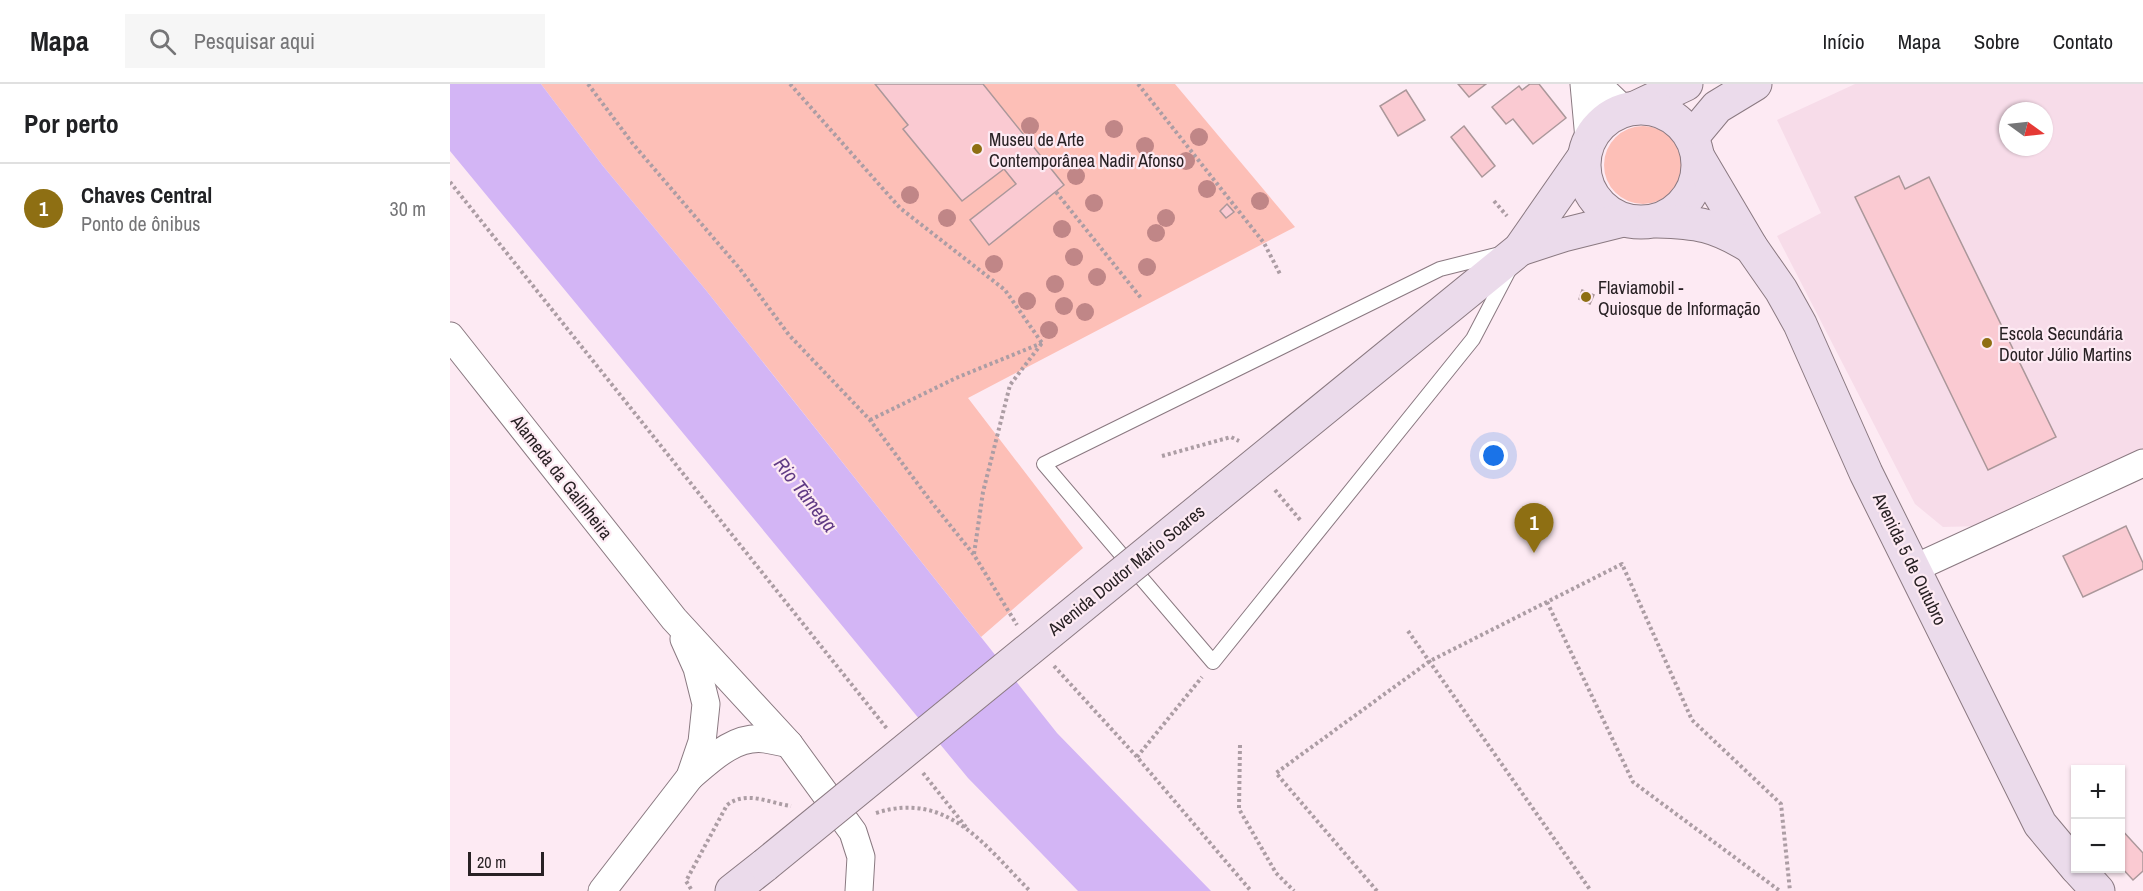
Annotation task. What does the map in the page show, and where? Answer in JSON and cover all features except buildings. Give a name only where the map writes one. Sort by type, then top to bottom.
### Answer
[{"type":"main road","points":[[1630,108],[1654,108],[1669,114],[1682,124],[1696,148],[1698,175],[1693,190],[1684,204],[1671,214],[1657,220],[1640,223],[1623,220],[1606,210],[1592,195],[1585,177],[1587,148],[1604,121],[1630,108],[1686,84]]},
{"type":"main road","points":[[1696,148],[1716,107],[1755,84]]},
{"type":"main road","name":"Avenida Doutor Mário Soares","points":[[732,891],[1520,249],[1587,148]]},
{"type":"main road","name":"Avenida 5 de Outubro","points":[[1696,148],[1751,247],[1781,290],[1800,324],[1866,472],[2040,824],[2071,862]]},
{"type":"main road","name":"Avenida Doutor Mário Soares","points":[[1520,249],[1563,235],[1623,220]]},
{"type":"main road","points":[[1657,220],[1706,225],[1730,234],[1751,247]]},
{"type":"main road","name":"Avenida 5 de Outubro","points":[[2081,873],[2098,891]]},
{"type":"street","points":[[1584,84],[1587,148]]},
{"type":"street","points":[[1598,84],[1630,108]]},
{"type":"street","name":"Alameda da Galinheira","points":[[450,336],[674,619]]},
{"type":"street","points":[[1915,568],[2143,463]]},
{"type":"street","points":[[674,619],[789,744],[853,832],[861,857],[859,891]]},
{"type":"street","points":[[674,619],[697,668],[706,704],[702,742],[690,777]]},
{"type":"street","points":[[602,891],[690,777],[716,755],[740,742],[763,739],[789,744]]},
{"type":"lane","points":[[1520,249],[1473,339],[1213,662],[1044,464],[1440,269],[1520,249]]},
{"type":"path","points":[[588,84],[633,144],[741,269],[789,336],[870,420],[956,378],[1042,343]]},
{"type":"path","points":[[790,84],[900,208],[1005,290],[1042,343]]},
{"type":"path","points":[[1138,84],[1264,243],[1280,274]]},
{"type":"path","points":[[450,182],[893,736]]},
{"type":"path","points":[[1056,192],[1141,298]]},
{"type":"path","points":[[1494,201],[1509,219]]},
{"type":"path","points":[[974,555],[983,492],[1010,385],[1042,343]]},
{"type":"path","points":[[1162,456],[1230,437],[1243,443]]},
{"type":"path","points":[[1275,490],[1314,537]]},
{"type":"path","points":[[1377,891],[1276,774],[1430,661],[1622,564],[1692,720],[1781,804],[1790,891]]},
{"type":"path","points":[[1547,602],[1633,782],[1780,891]]},
{"type":"path","points":[[1408,631],[1591,891]]},
{"type":"path","points":[[1137,757],[1213,662]]},
{"type":"path","points":[[1240,745],[1239,809],[1276,873],[1294,891]]},
{"type":"path","points":[[922,772],[966,827],[1030,891]]},
{"type":"path","points":[[691,889],[686,881],[722,813],[735,799],[763,799],[777,804],[875,814],[896,807],[918,807],[942,813],[966,827]]},
{"type":"shaded area","points":[[541,84],[1175,84],[1295,227],[968,398],[1083,548],[981,637],[705,289],[603,166]]},
{"type":"shaded area","name":"Escola Secundária Doutor Júlio Martins","points":[[1855,84],[2143,84],[2143,450],[1981,526],[1943,527],[1915,504],[1777,236],[1821,213],[1777,120]]},
{"type":"shaded area","points":[[1635,126],[1651,126],[1665,132],[1676,143],[1682,157],[1682,173],[1676,187],[1665,198],[1651,204],[1635,204],[1621,198],[1610,187],[1604,173],[1604,157],[1610,143],[1621,132]]},
{"type":"water","name":"Rio Tâmega","points":[[450,84],[541,84],[603,166],[705,289],[1057,733],[1211,891],[1078,891],[968,778],[450,151]]},
{"type":"place","name":"Museu de Arte Contemporânea Nadir Afonso","points":[[977,149]]},
{"type":"place","name":"Flaviamobil - Quiosque de Informação","points":[[1586,297]]},
{"type":"place","name":"Escola Secundária Doutor Júlio Martins","points":[[1987,343]]},
{"type":"place","name":"Chaves Central","points":[[1534,553]]}]
